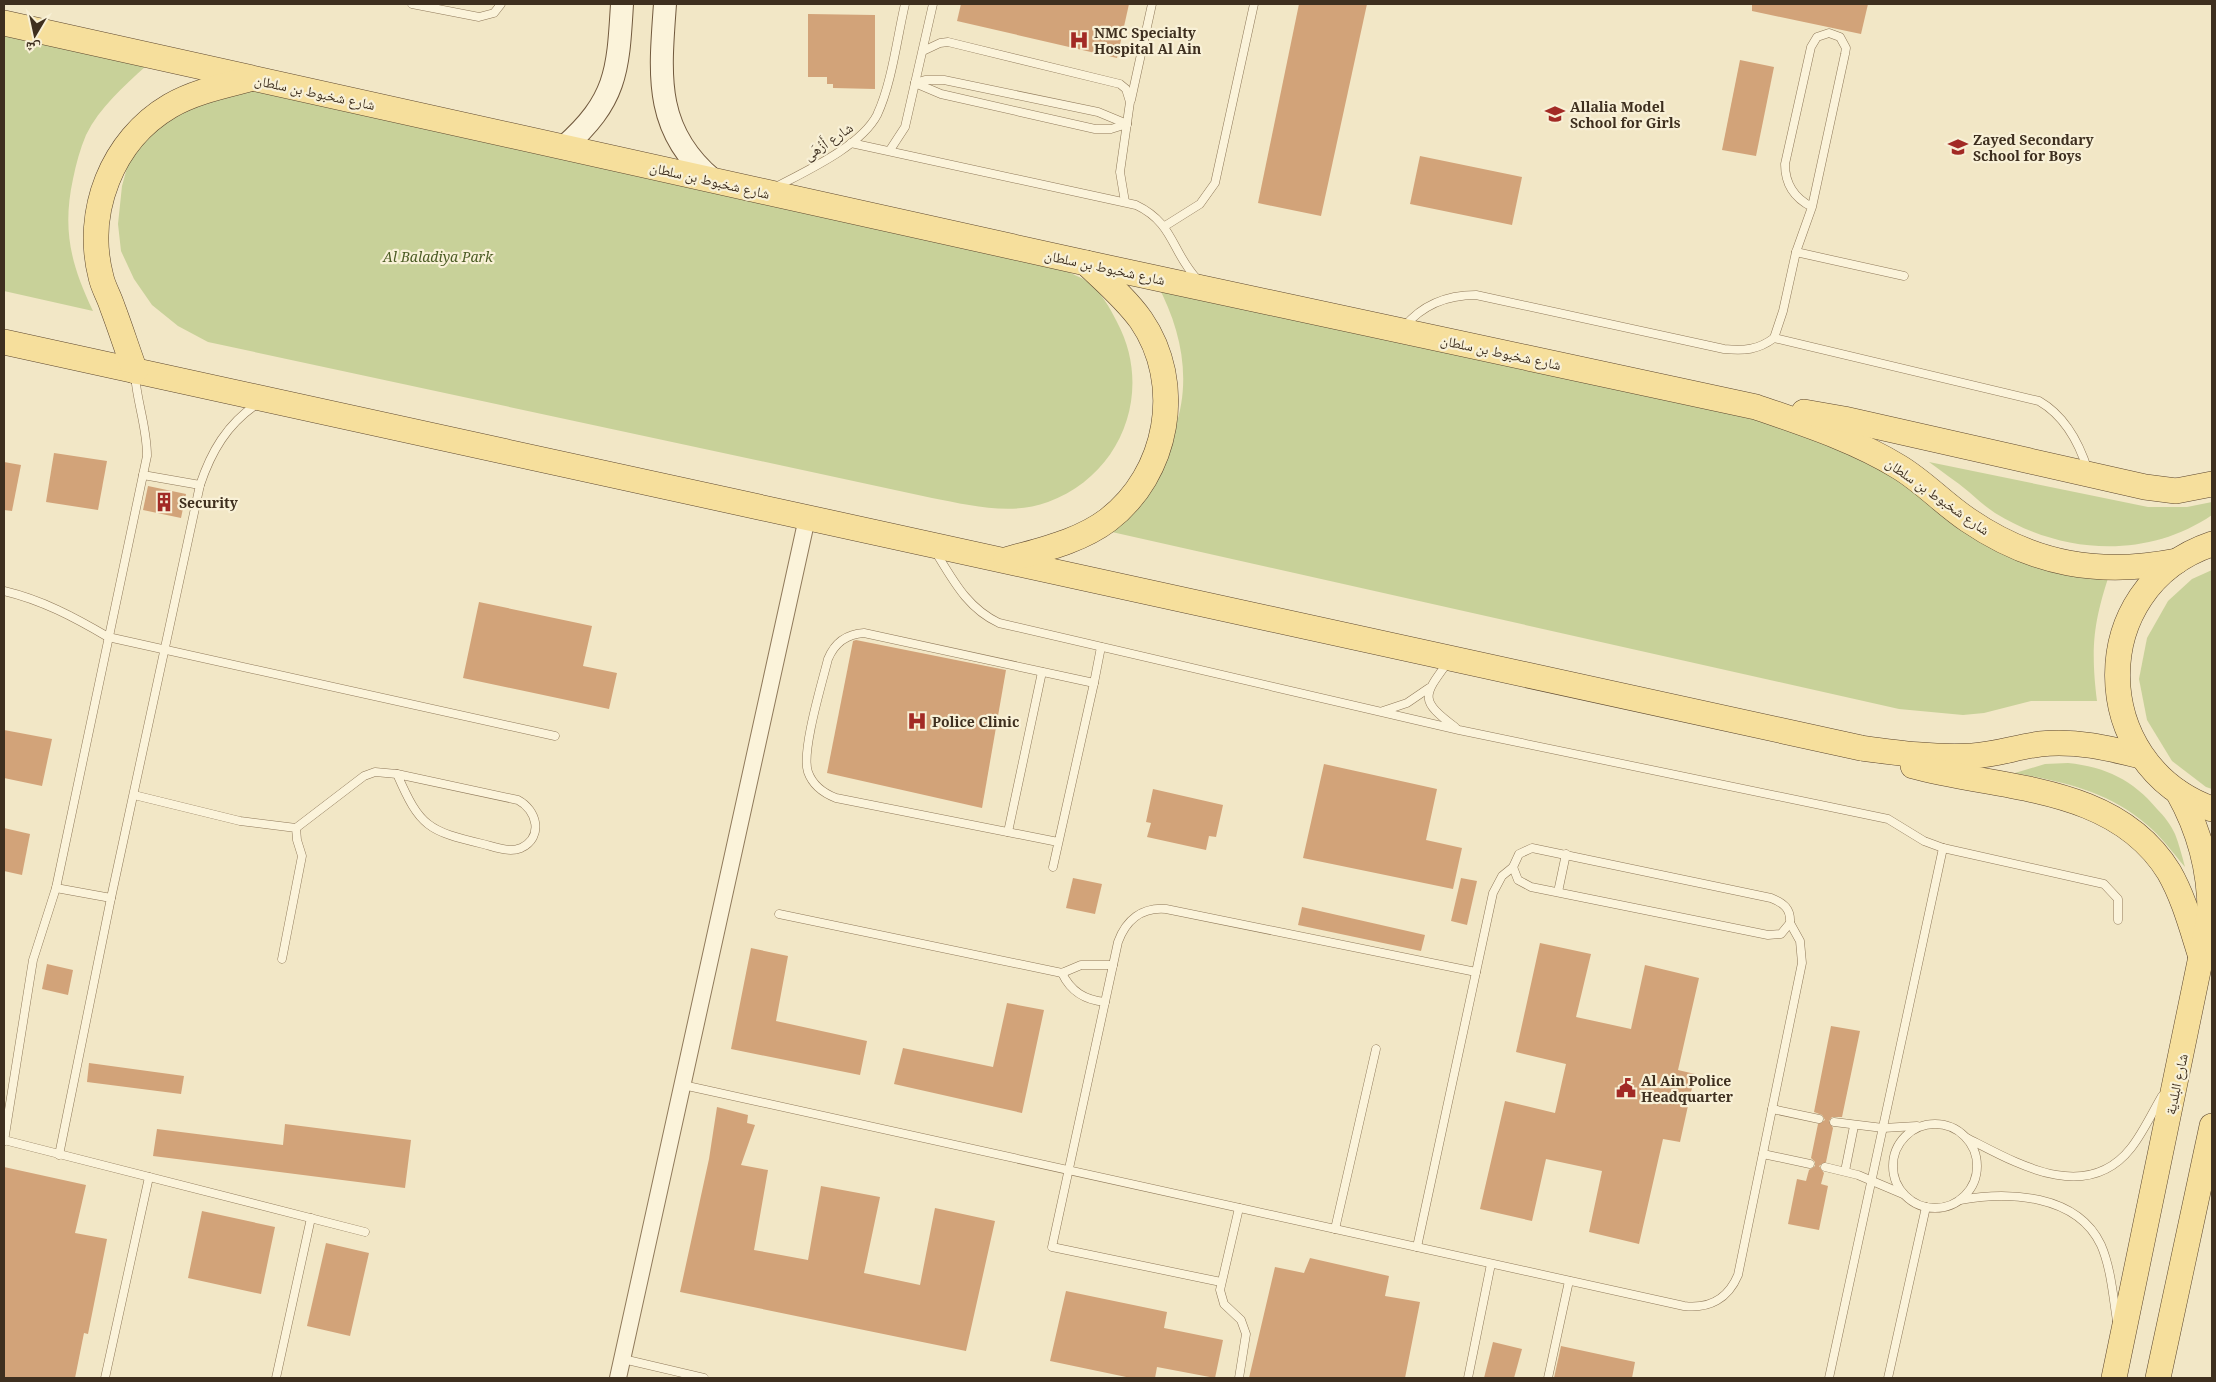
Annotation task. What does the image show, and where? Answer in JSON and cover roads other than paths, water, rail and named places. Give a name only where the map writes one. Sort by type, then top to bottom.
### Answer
[{"type":"main road","points":[[564,147],[598,113],[612,85],[619,55],[622,4]]},
{"type":"main road","points":[[665,4],[660,67],[665,103],[674,130],[688,154],[699,168],[713,180]]},
{"type":"main road","name":"شارع شخبوط بن سلطان","points":[[4,23],[1086,263],[1756,407],[1842,438],[1880,456],[1902,468],[1968,520],[1993,535],[2039,557],[2085,566],[2108,568],[2147,566],[2178,560]]},
{"type":"main road","points":[[135,371],[101,279],[96,252],[97,223],[104,187],[124,149],[152,118],[188,96],[252,78]]},
{"type":"main road","points":[[1004,561],[1085,534],[1107,520],[1127,503],[1143,483],[1162,441],[1166,418],[1166,395],[1163,369],[1154,344],[1142,321],[1125,301],[1086,263]]},
{"type":"main road","points":[[4,342],[1861,748],[1902,754],[1949,757],[1997,754],[2039,744],[2061,742],[2084,744],[2142,756]]},
{"type":"main road","points":[[1756,407],[1844,419],[2160,490],[2191,489],[2212,484]]},
{"type":"main road","points":[[2212,544],[2178,560],[2158,576],[2130,616],[2122,639],[2117,663],[2120,704],[2129,735],[2142,756],[2158,776],[2178,792],[2212,809]]},
{"type":"main road","points":[[1861,748],[1939,773],[2063,797],[2088,805],[2112,816],[2152,850],[2168,871],[2180,894],[2202,960]]},
{"type":"main road","name":"شارع البلدية","points":[[2114,1378],[2210,914],[2207,866],[2196,828],[2178,792]]},
{"type":"main road","points":[[2158,1378],[2212,1126]]},
{"type":"street","points":[[618,1378],[807,518]]},
{"type":"lane","points":[[412,4],[479,17],[494,13],[501,4]]},
{"type":"lane","name":"شارع أَزْهَى","points":[[766,192],[851,143],[870,126],[877,115],[885,93],[905,4]]},
{"type":"lane","points":[[890,150],[905,127],[934,4]]},
{"type":"lane","points":[[1124,202],[1120,172],[1130,102],[1152,4]]},
{"type":"lane","points":[[1165,226],[1200,204],[1216,183],[1254,4]]},
{"type":"lane","points":[[1402,330],[1418,312],[1440,300],[1476,295],[1724,349],[1757,348],[1774,338],[1783,311],[1796,252],[1812,207],[1845,54],[1846,48],[1840,38],[1828,33],[1817,37],[1811,47],[1785,164],[1785,173],[1791,190],[1797,197],[1812,207]]},
{"type":"lane","points":[[923,51],[940,43],[948,42],[1112,81],[1126,89],[1130,102]]},
{"type":"lane","points":[[915,83],[925,80],[944,80],[1098,112],[1127,124]]},
{"type":"lane","points":[[915,83],[941,94],[1095,129],[1111,129],[1127,124]]},
{"type":"lane","points":[[851,143],[1124,202],[1147,210],[1165,226],[1182,261],[1190,272],[1210,290]]},
{"type":"lane","points":[[1796,252],[1904,276]]},
{"type":"lane","points":[[1774,338],[2029,398],[2048,406],[2063,421],[2079,447],[2089,475]]},
{"type":"lane","points":[[135,371],[136,393],[147,438],[143,475],[56,888],[33,960],[4,1140],[365,1232]]},
{"type":"lane","points":[[59,1155],[111,898],[200,485],[212,455],[224,436],[239,418],[263,400]]},
{"type":"lane","points":[[143,475],[200,485]]},
{"type":"lane","points":[[932,545],[967,600],[987,617],[1011,626],[1459,730],[1877,816],[1898,823],[1924,841],[1943,848],[2104,884],[2118,899],[2118,920]]},
{"type":"lane","points":[[4,591],[62,610],[108,637],[554,736]]},
{"type":"lane","points":[[1058,842],[836,798],[819,789],[813,781],[806,763],[828,658],[836,645],[849,636],[864,633],[1094,683]]},
{"type":"lane","points":[[1053,867],[1101,647]]},
{"type":"lane","points":[[1381,712],[1406,703],[1429,688],[1450,658]]},
{"type":"lane","points":[[1008,832],[1042,672]]},
{"type":"lane","points":[[1429,688],[1428,695],[1433,709],[1459,730]]},
{"type":"lane","points":[[134,795],[240,821],[296,828],[364,776],[375,772],[397,774],[518,800],[530,808],[533,814],[536,828],[533,836],[528,843],[512,850],[441,834],[423,820],[397,774]]},
{"type":"lane","points":[[282,959],[302,856],[296,828]]},
{"type":"lane","points":[[682,1085],[1684,1306],[1704,1306],[1723,1298],[1735,1284],[1738,1275],[1802,963],[1800,942],[1790,923],[1789,910],[1785,904],[1771,898],[1566,854],[1532,848],[1525,850],[1514,860],[1514,874],[1523,885],[1768,935],[1781,934],[1790,923]]},
{"type":"lane","points":[[1829,1378],[1943,848]]},
{"type":"lane","points":[[1558,892],[1566,854]]},
{"type":"lane","points":[[1417,1247],[1493,893],[1502,876],[1513,867]]},
{"type":"lane","points":[[56,888],[111,898]]},
{"type":"lane","points":[[1221,1282],[1052,1247],[1118,942],[1128,924],[1144,911],[1155,908],[1476,972]]},
{"type":"lane","points":[[779,914],[1062,974],[1081,965],[1113,966]]},
{"type":"lane","points":[[1062,974],[1066,982],[1079,994],[1096,1001],[1105,1002]]},
{"type":"lane","points":[[1335,1229],[1376,1049]]},
{"type":"lane","points":[[1834,1122],[1854,1126],[1883,1128],[1947,1125],[1967,1138],[2038,1171],[2064,1177],[2090,1175],[2113,1165],[2131,1148],[2179,1066]]},
{"type":"lane","points":[[1772,1109],[1819,1119]]},
{"type":"lane","points":[[1907,1196],[1899,1187],[1894,1175],[1895,1156],[1903,1139],[1912,1130],[1923,1125]]},
{"type":"lane","points":[[1845,1171],[1854,1126]]},
{"type":"lane","points":[[1958,1201],[1968,1193],[1977,1172],[1976,1154],[1967,1138]]},
{"type":"lane","points":[[1763,1154],[1810,1164]]},
{"type":"lane","points":[[1825,1167],[1845,1171],[1871,1180],[1907,1196],[1926,1207],[1938,1208],[1958,1201],[1994,1195],[2029,1198],[2060,1207],[2084,1222],[2096,1237],[2105,1255],[2120,1346]]},
{"type":"lane","points":[[105,1378],[149,1177]]},
{"type":"lane","points":[[1888,1378],[1926,1207]]},
{"type":"lane","points":[[1239,1208],[1220,1290],[1224,1304],[1240,1320],[1246,1334],[1239,1378]]},
{"type":"lane","points":[[276,1378],[311,1218]]},
{"type":"lane","points":[[1468,1378],[1492,1264]]},
{"type":"lane","points":[[1548,1378],[1569,1281]]},
{"type":"lane","points":[[623,1359],[704,1378]]},
{"type":"place","name":"NMC Specialty Hospital Al Ain","points":[[1079,40]]},
{"type":"place","name":"Allalia Model School for Girls","points":[[1555,114]]},
{"type":"place","name":"Zayed Secondary School for Boys","points":[[1958,147]]},
{"type":"place","name":"Security","points":[[164,502]]},
{"type":"place","name":"Police Clinic","points":[[917,721]]},
{"type":"place","name":"Al Ain Police Headquarter","points":[[1626,1088]]},
{"type":"park label","name":"Al Baladiya Park","points":[[438,256]]}]
